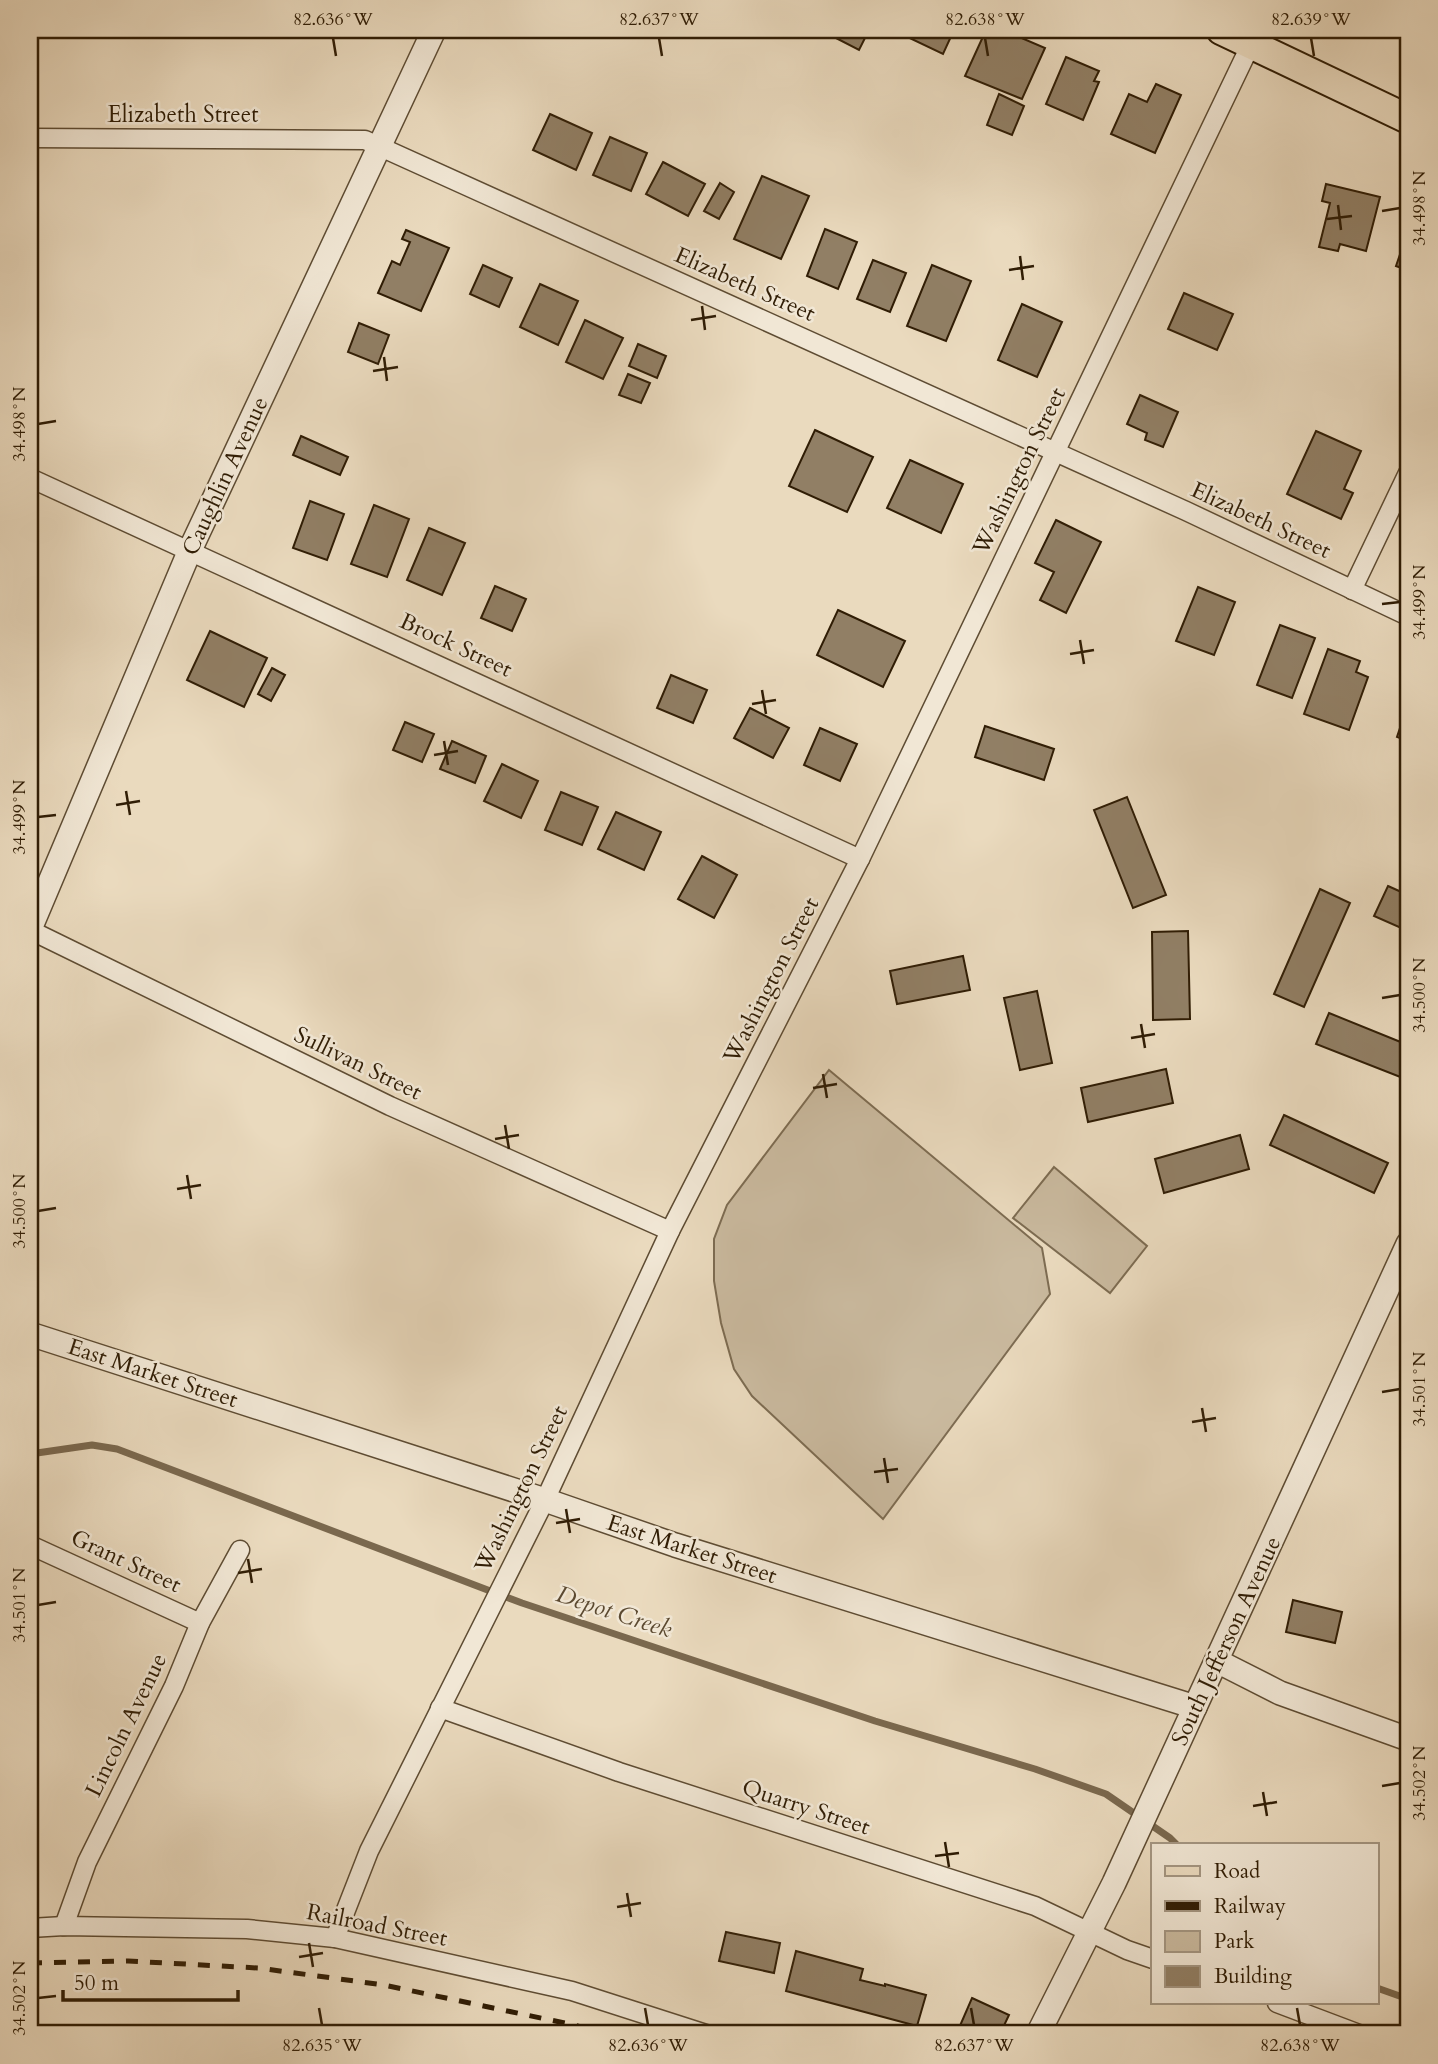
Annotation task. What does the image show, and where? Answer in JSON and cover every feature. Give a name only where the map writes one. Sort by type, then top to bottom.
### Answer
[{"type":"main road","points":[[1221,30],[1408,119]]},
{"type":"street","name":"Caughlin Avenue","points":[[30,930],[190,550],[434,30]]},
{"type":"street","name":"Washington Street","points":[[335,1938],[369,1851],[545,1500],[670,1231],[860,859],[1251,44]]},
{"type":"street","name":"Elizabeth Street","points":[[30,138],[365,139],[1408,616]]},
{"type":"street","points":[[1352,590],[1408,473]]},
{"type":"street","name":"Brock Street","points":[[30,478],[860,859]]},
{"type":"street","name":"Sullivan Street","points":[[30,930],[390,1106],[670,1231]]},
{"type":"street","name":"South Jefferson Avenue","points":[[1038,2034],[1148,1810],[1408,1244]]},
{"type":"street","name":"East Market Street","points":[[30,1334],[545,1500],[675,1545],[1195,1707]]},
{"type":"street","name":"Grant Street","points":[[30,1545],[200,1623]]},
{"type":"street","name":"Lincoln Avenue","points":[[64,1926],[87,1862],[174,1686],[200,1623],[240,1550]]},
{"type":"street","points":[[1217,1661],[1280,1693],[1408,1739]]},
{"type":"street","name":"Quarry Street","points":[[440,1708],[618,1772],[1035,1906],[1151,1958]]},
{"type":"street","name":"Railroad Street","points":[[30,1928],[64,1926],[247,1929],[335,1938],[572,1991],[706,2034]]},
{"type":"street","points":[[1280,2004],[1359,2034]]},
{"type":"green space","points":[[829,1070],[1042,1248],[1050,1294],[883,1519],[752,1396],[734,1369],[721,1323],[714,1281],[714,1239],[727,1205]]},
{"type":"green space","points":[[1054,1167],[1147,1246],[1110,1293],[1013,1218]]},
{"type":"building","points":[[838,30],[869,30],[859,50],[834,37]]},
{"type":"building","points":[[900,30],[954,30],[943,54],[899,33]]},
{"type":"building","points":[[986,30],[1003,30],[1045,48],[1022,99],[965,76]]},
{"type":"building","points":[[1066,57],[1099,71],[1094,81],[1099,82],[1083,120],[1046,104]]},
{"type":"building","points":[[1156,84],[1181,95],[1155,153],[1111,134],[1129,94],[1147,102]]},
{"type":"building","points":[[999,94],[1024,106],[1012,135],[987,125]]},
{"type":"building","points":[[550,114],[592,133],[576,170],[533,150]]},
{"type":"building","points":[[610,137],[647,153],[631,191],[593,175]]},
{"type":"building","points":[[663,162],[705,184],[688,216],[646,194]]},
{"type":"building","points":[[762,176],[809,196],[781,259],[734,239]]},
{"type":"building","points":[[720,183],[734,192],[719,219],[704,211]]},
{"type":"building","points":[[1326,184],[1380,197],[1366,251],[1340,244],[1338,251],[1319,247],[1330,203],[1322,201]]},
{"type":"building","points":[[825,229],[857,242],[838,289],[807,276]]},
{"type":"building","points":[[406,230],[449,248],[421,311],[378,293],[392,261],[400,265],[410,242],[402,239]]},
{"type":"building","points":[[1408,231],[1408,270],[1396,266]]},
{"type":"building","points":[[873,260],[906,273],[890,312],[857,299]]},
{"type":"building","points":[[483,265],[512,278],[499,307],[470,294]]},
{"type":"building","points":[[932,265],[971,281],[946,341],[907,326]]},
{"type":"building","points":[[540,284],[578,301],[558,345],[520,327]]},
{"type":"building","points":[[1184,293],[1233,314],[1217,350],[1168,329]]},
{"type":"building","points":[[1022,304],[1062,322],[1037,377],[998,360]]},
{"type":"building","points":[[585,320],[623,338],[603,379],[566,362]]},
{"type":"building","points":[[359,323],[389,335],[378,364],[348,352]]},
{"type":"building","points":[[638,344],[666,356],[657,378],[629,366]]},
{"type":"building","points":[[628,374],[650,383],[641,403],[619,395]]},
{"type":"building","points":[[1140,395],[1178,412],[1163,447],[1145,440],[1147,433],[1127,424]]},
{"type":"building","points":[[815,430],[873,457],[847,512],[789,486]]},
{"type":"building","points":[[1316,431],[1361,451],[1344,489],[1353,493],[1341,519],[1287,494]]},
{"type":"building","points":[[301,436],[348,457],[340,475],[293,455]]},
{"type":"building","points":[[910,460],[963,484],[941,533],[887,508]]},
{"type":"building","points":[[310,501],[344,514],[327,560],[293,548]]},
{"type":"building","points":[[374,505],[409,519],[387,577],[351,564]]},
{"type":"building","points":[[1056,520],[1101,542],[1066,613],[1040,600],[1054,572],[1035,563]]},
{"type":"building","points":[[429,528],[465,543],[442,595],[407,580]]},
{"type":"building","points":[[495,586],[526,599],[512,631],[481,618]]},
{"type":"building","points":[[1198,587],[1235,602],[1214,655],[1176,641]]},
{"type":"building","points":[[838,610],[905,641],[883,687],[817,655]]},
{"type":"building","points":[[1280,625],[1315,638],[1292,698],[1257,685]]},
{"type":"building","points":[[210,631],[267,658],[244,707],[187,680]]},
{"type":"building","points":[[1328,649],[1360,661],[1356,672],[1368,677],[1349,730],[1304,714]]},
{"type":"building","points":[[272,668],[285,675],[271,701],[258,694]]},
{"type":"building","points":[[671,675],[707,690],[693,723],[657,708]]},
{"type":"building","points":[[1408,704],[1408,741],[1397,737]]},
{"type":"building","points":[[750,708],[789,728],[773,758],[734,738]]},
{"type":"building","points":[[405,722],[434,734],[422,762],[393,750]]},
{"type":"building","points":[[985,726],[1054,749],[1044,780],[975,757]]},
{"type":"building","points":[[820,728],[857,744],[840,781],[804,765]]},
{"type":"building","points":[[452,741],[486,756],[475,783],[440,769]]},
{"type":"building","points":[[502,764],[538,781],[521,818],[484,801]]},
{"type":"building","points":[[561,792],[598,807],[582,845],[545,830]]},
{"type":"building","points":[[1127,797],[1166,895],[1133,908],[1094,810]]},
{"type":"building","points":[[616,812],[661,832],[644,870],[598,849]]},
{"type":"building","points":[[702,856],[737,875],[714,918],[678,899]]},
{"type":"building","points":[[1388,886],[1408,895],[1408,931],[1374,916]]},
{"type":"building","points":[[1320,889],[1350,903],[1304,1007],[1274,994]]},
{"type":"building","points":[[1188,931],[1190,1019],[1153,1020],[1152,932]]},
{"type":"building","points":[[963,956],[970,990],[897,1004],[890,971]]},
{"type":"building","points":[[1037,991],[1052,1063],[1020,1070],[1004,998]]},
{"type":"building","points":[[1329,1013],[1408,1045],[1408,1080],[1316,1044]]},
{"type":"building","points":[[1166,1069],[1173,1103],[1088,1122],[1081,1088]]},
{"type":"building","points":[[1284,1115],[1388,1163],[1374,1193],[1270,1145]]},
{"type":"building","points":[[1240,1135],[1249,1169],[1164,1193],[1155,1159]]},
{"type":"building","points":[[1293,1600],[1342,1612],[1335,1643],[1286,1632]]},
{"type":"building","points":[[726,1932],[780,1943],[774,1973],[719,1961]]},
{"type":"building","points":[[796,1951],[863,1969],[860,1980],[926,1995],[917,2026],[786,1991]]},
{"type":"building","points":[[972,1998],[1009,2015],[1000,2034],[973,2034],[959,2028]]},
{"type":"waterway","name":"Depot Creek","points":[[30,1454],[92,1445],[117,1449],[522,1603],[875,1721],[1035,1769],[1106,1794],[1175,1843]]},
{"type":"waterway","name":"Depot Creek","points":[[1378,1988],[1408,1999]]},
{"type":"railway","points":[[30,1963],[128,1961],[258,1968],[384,1985],[607,2034]]}]
